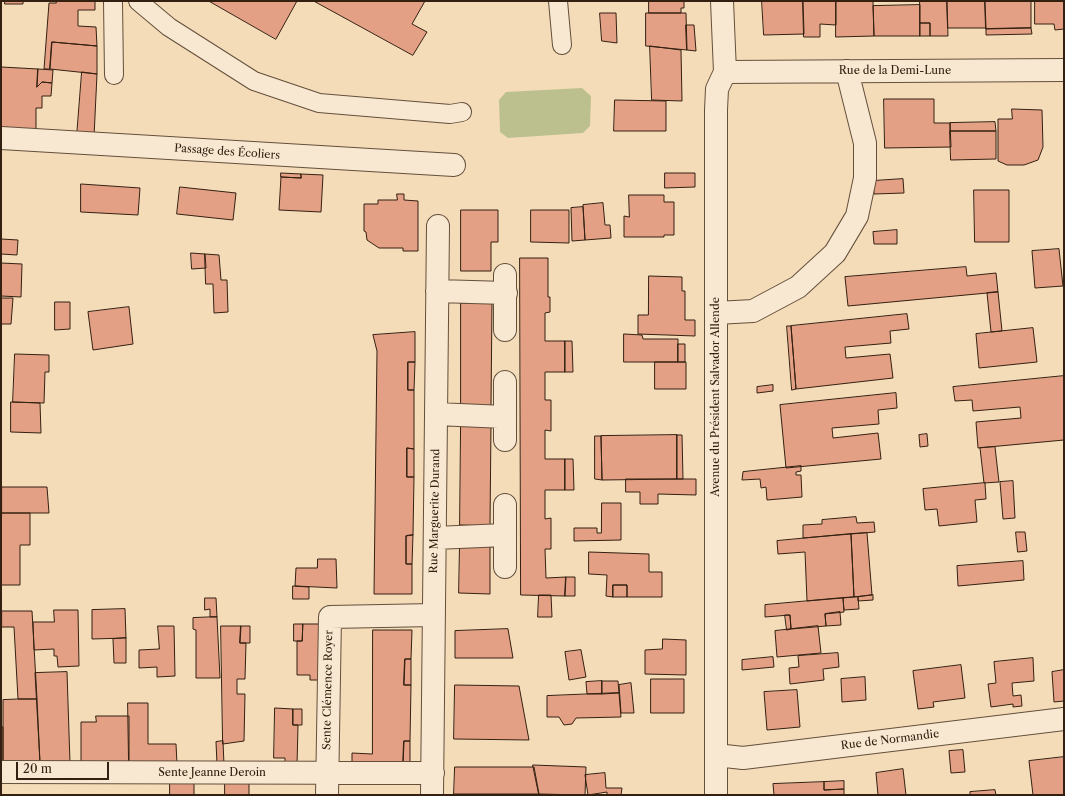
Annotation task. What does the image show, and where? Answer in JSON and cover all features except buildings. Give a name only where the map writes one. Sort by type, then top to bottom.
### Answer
[{"type":"street","name":"Avenue du Président Salvador Allende","points":[[716,795],[717,89],[725,72],[722,1]]},
{"type":"street","name":"Rue de la Demi-Lune","points":[[725,72],[1064,70]]},
{"type":"street","points":[[716,313],[753,311],[798,287],[835,253],[857,216],[865,178],[865,143],[847,71]]},
{"type":"street","name":"Passage des Écoliers","points":[[1,138],[454,165]]},
{"type":"street","name":"Rue Marguerite Durand","points":[[432,795],[438,226]]},
{"type":"street","points":[[437,291],[506,284],[505,330]]},
{"type":"street","points":[[505,382],[505,440]]},
{"type":"street","points":[[436,414],[505,416]]},
{"type":"street","points":[[505,505],[505,567]]},
{"type":"street","points":[[435,538],[505,535]]},
{"type":"street","name":"Sente Clémence Royer","points":[[327,795],[330,617],[434,615]]},
{"type":"street","name":"Rue de Normandie","points":[[716,755],[742,758],[1064,719]]},
{"type":"street","name":"Sente Jeanne Deroin","points":[[1,772],[433,773]]},
{"type":"lane","points":[[113,1],[114,75]]},
{"type":"lane","points":[[138,1],[169,27],[254,81],[319,103],[450,114],[462,112]]},
{"type":"lane","points":[[558,1],[562,45]]},
{"type":"green space","points":[[582,88],[591,96],[590,126],[583,133],[508,138],[500,132],[499,100],[506,92]]}]
